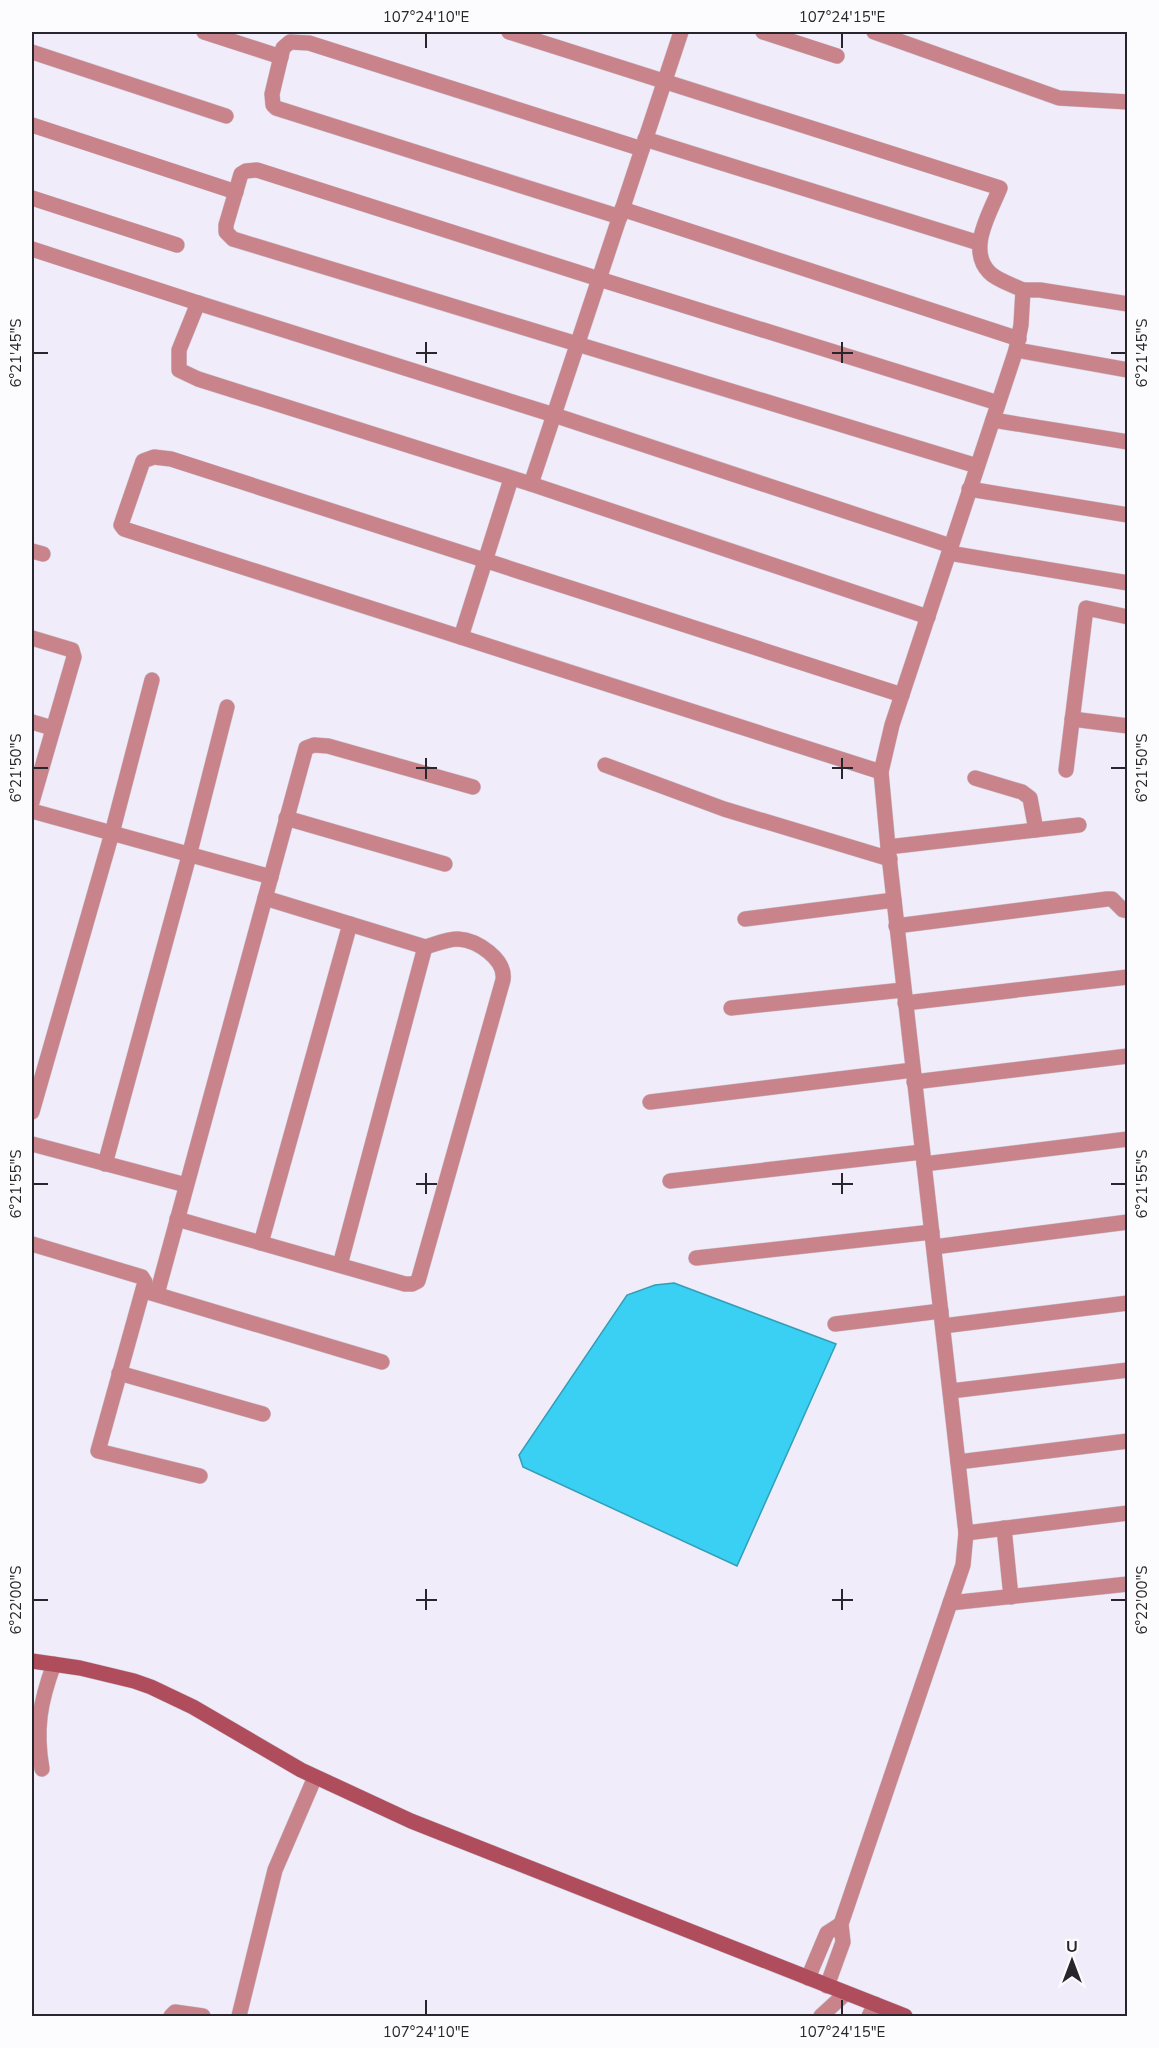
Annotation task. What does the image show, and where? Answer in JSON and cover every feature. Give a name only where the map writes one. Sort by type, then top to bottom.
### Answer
[{"type":"street","points":[[204,32],[281,57]]},
{"type":"street","points":[[509,32],[1000,188],[979,243],[981,258],[990,274],[1023,290],[1040,290],[1128,304]]},
{"type":"street","points":[[531,484],[681,32]]},
{"type":"street","points":[[763,32],[837,56]]},
{"type":"street","points":[[873,32],[1059,98],[1128,102]]},
{"type":"street","points":[[979,243],[309,43],[290,42],[283,48],[272,94],[273,105],[276,108],[621,213],[1017,344],[1128,370]]},
{"type":"street","points":[[32,52],[226,116]]},
{"type":"street","points":[[32,125],[236,192]]},
{"type":"street","points":[[977,466],[233,239],[226,232],[226,225],[241,174],[257,170],[998,403]]},
{"type":"street","points":[[32,198],[177,245]]},
{"type":"street","points":[[32,249],[554,415],[950,550],[1128,583]]},
{"type":"street","points":[[827,1986],[843,1942],[841,1924],[963,1565],[966,1533],[896,926],[881,772],[892,725],[1017,344],[1023,290]]},
{"type":"street","points":[[198,303],[179,350],[179,370],[198,380],[531,484],[928,617]]},
{"type":"street","points":[[993,420],[1128,442]]},
{"type":"street","points":[[881,772],[124,529],[123,519],[143,461],[154,457],[171,459],[902,695]]},
{"type":"street","points":[[461,637],[511,479]]},
{"type":"street","points":[[969,489],[1128,515]]},
{"type":"street","points":[[1066,770],[1086,608],[1128,618]]},
{"type":"street","points":[[32,638],[72,650],[74,653],[32,802]]},
{"type":"street","points":[[32,1113],[112,833],[152,680]]},
{"type":"street","points":[[105,1164],[227,707]]},
{"type":"street","points":[[1072,719],[1128,726]]},
{"type":"street","points":[[32,722],[52,728]]},
{"type":"street","points":[[200,1476],[98,1451],[119,1373],[177,1219],[306,748],[314,745],[328,746],[473,787]]},
{"type":"street","points":[[606,765],[724,808],[889,853],[1079,825]]},
{"type":"street","points":[[975,778],[1022,792],[1030,798],[1036,830]]},
{"type":"street","points":[[32,811],[271,877]]},
{"type":"street","points":[[286,818],[445,864]]},
{"type":"street","points":[[177,1219],[405,1284],[418,1281],[503,980],[504,972],[499,963],[472,943],[459,939],[447,940],[425,947],[265,898]]},
{"type":"street","points":[[896,926],[1107,899],[1128,912]]},
{"type":"street","points":[[745,919],[894,900]]},
{"type":"street","points":[[261,1243],[350,924]]},
{"type":"street","points":[[340,1265],[425,947]]},
{"type":"street","points":[[731,1008],[904,996],[1128,976]]},
{"type":"street","points":[[650,1102],[1128,1056]]},
{"type":"street","points":[[670,1181],[1128,1139]]},
{"type":"street","points":[[32,1144],[186,1185]]},
{"type":"street","points":[[696,1258],[1128,1222]]},
{"type":"street","points":[[32,1244],[142,1277],[150,1292],[382,1362]]},
{"type":"street","points":[[835,1324],[942,1319],[1128,1303]]},
{"type":"street","points":[[951,1391],[1128,1370]]},
{"type":"street","points":[[119,1373],[263,1414]]},
{"type":"street","points":[[958,1462],[1128,1441]]},
{"type":"street","points":[[966,1533],[1128,1513]]},
{"type":"street","points":[[1004,1528],[1011,1597]]},
{"type":"street","points":[[950,1603],[1128,1584]]},
{"type":"street","points":[[32,1661],[114,1675],[151,1687],[193,1707],[315,1777],[411,1821],[808,1978],[845,1994],[872,2010],[904,2016]]},
{"type":"street","points":[[42,1769],[38,1742],[39,1715],[45,1688],[54,1664]]},
{"type":"street","points":[[239,2016],[275,1870],[315,1777]]},
{"type":"street","points":[[808,1978],[827,1933],[841,1924]]},
{"type":"street","points":[[821,2016],[845,1994]]},
{"type":"street","points":[[171,2016],[175,2012],[202,2016]]},
{"type":"water","points":[[674,1283],[836,1344],[737,1566],[523,1467],[519,1455],[627,1295],[655,1285]]}]
